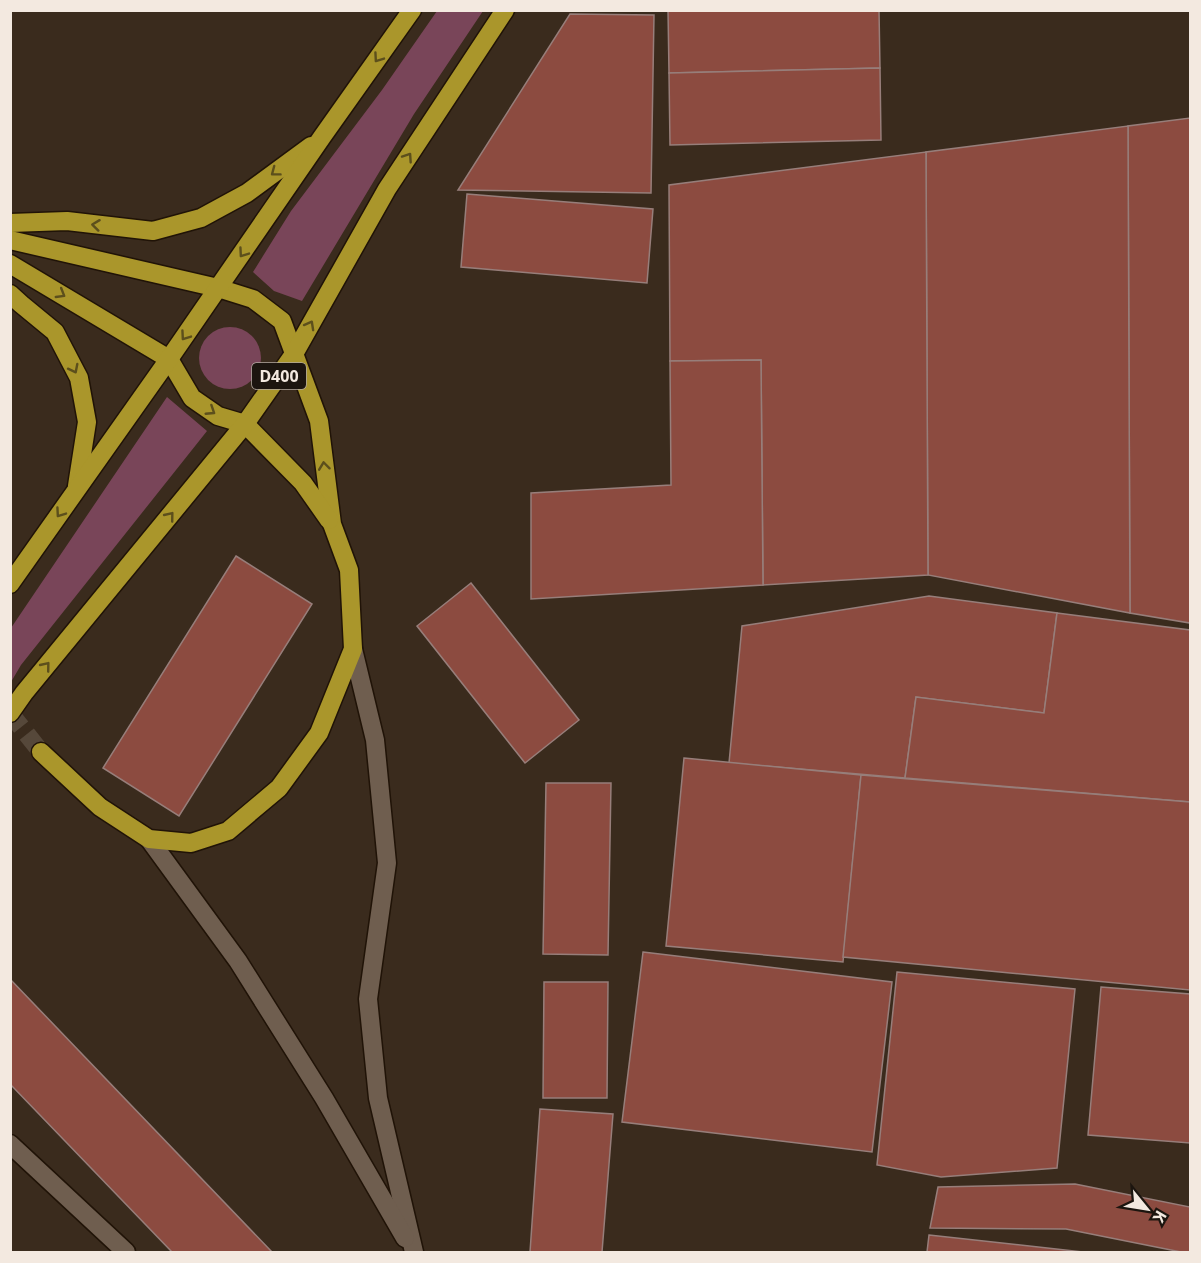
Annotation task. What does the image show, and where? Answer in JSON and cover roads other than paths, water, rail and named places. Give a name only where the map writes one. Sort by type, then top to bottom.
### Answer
[{"type":"highway","points":[[10,584],[170,359],[412,10]]},
{"type":"highway","name":"D400","points":[[10,713],[245,424],[294,354],[387,189],[506,10]]},
{"type":"highway","points":[[10,223],[67,221],[153,231],[201,218],[247,193],[322,138]]},
{"type":"highway","points":[[10,240],[218,288],[254,299],[282,321],[319,421],[332,524],[349,570],[353,650],[319,733],[279,788],[228,831],[191,843],[149,838],[100,807],[41,752]]},
{"type":"highway","points":[[10,264],[170,359],[192,398],[218,416],[245,424],[303,483],[332,524]]},
{"type":"highway","points":[[10,294],[55,332],[79,378],[87,422],[76,489]]},
{"type":"street","points":[[353,650],[375,740],[387,863],[368,999],[378,1098],[414,1252]]},
{"type":"street","points":[[149,838],[238,961],[324,1098],[414,1252]]},
{"type":"street","points":[[10,1144],[126,1252]]},
{"type":"tunnel","points":[[10,713],[41,752]]}]
